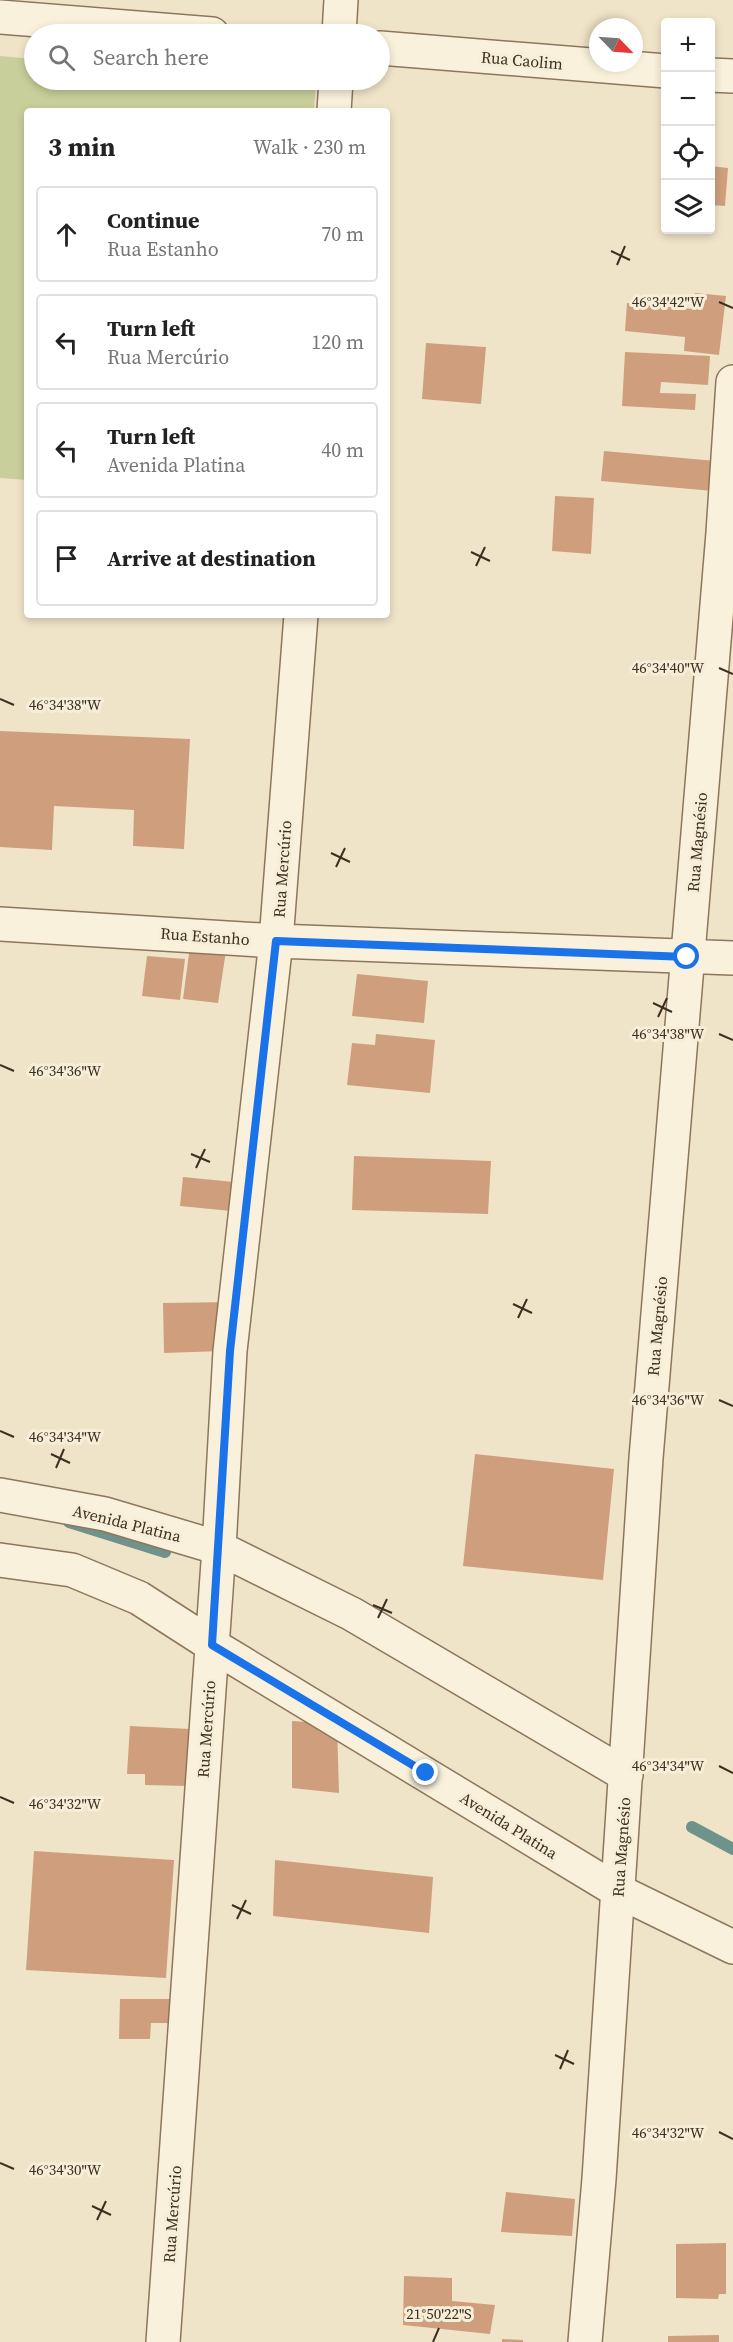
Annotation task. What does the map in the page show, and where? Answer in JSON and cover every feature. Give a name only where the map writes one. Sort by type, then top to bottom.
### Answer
[{"type":"street","points":[[340,24],[341,0]]},
{"type":"street","points":[[0,17],[87,24]]},
{"type":"street","name":"Rua Caolim","points":[[390,49],[661,71]]},
{"type":"street","points":[[715,75],[733,76]]},
{"type":"street","points":[[334,108],[335,90]]},
{"type":"street","name":"Rua Magnésio","points":[[585,2342],[599,2179],[646,1458],[722,545],[733,382]]},
{"type":"street","name":"Rua Mercúrio","points":[[163,2342],[219,1548],[230,1351],[276,941],[301,618]]},
{"type":"street","name":"Rua Estanho","points":[[0,924],[276,941],[733,958]]},
{"type":"street","name":"Avenida Platina","points":[[0,1495],[105,1514],[219,1548],[352,1614],[626,1775]]},
{"type":"street","name":"Avenida Platina","points":[[0,1560],[72,1570],[139,1598],[212,1645],[426,1773],[618,1892],[733,1947]]},
{"type":"green space","points":[[0,56],[24,58],[24,90],[315,90],[314,108],[24,108],[24,480],[0,478]]},
{"type":"building","points":[[715,167],[728,168],[725,206],[715,205]]},
{"type":"building","points":[[695,293],[726,296],[719,355],[684,351],[685,337],[625,331],[627,303],[694,309]]},
{"type":"building","points":[[426,343],[486,347],[481,404],[422,399]]},
{"type":"building","points":[[625,352],[710,356],[708,385],[661,382],[660,393],[696,394],[695,410],[622,406]]},
{"type":"building","points":[[604,451],[716,461],[713,491],[601,481]]},
{"type":"building","points":[[555,496],[594,498],[591,554],[552,551]]},
{"type":"building","points":[[0,731],[190,739],[184,849],[133,846],[134,810],[54,806],[52,850],[0,847]]},
{"type":"building","points":[[190,946],[226,951],[218,1003],[183,999]]},
{"type":"building","points":[[147,956],[185,959],[180,1000],[142,996]]},
{"type":"building","points":[[357,974],[428,981],[424,1023],[352,1016]]},
{"type":"building","points":[[376,1034],[435,1040],[430,1093],[347,1085],[352,1043],[375,1045]]},
{"type":"building","points":[[354,1156],[491,1161],[488,1214],[352,1210]]},
{"type":"building","points":[[183,1177],[244,1183],[241,1212],[180,1206]]},
{"type":"building","points":[[230,1302],[222,1351],[164,1353],[163,1303]]},
{"type":"building","points":[[475,1454],[614,1469],[603,1580],[463,1566]]},
{"type":"building","points":[[292,1721],[337,1724],[339,1793],[292,1788]]},
{"type":"building","points":[[130,1726],[190,1729],[187,1786],[145,1785],[145,1774],[127,1774]]},
{"type":"building","points":[[34,1851],[174,1860],[166,1978],[26,1970]]},
{"type":"building","points":[[275,1860],[433,1877],[429,1933],[273,1916]]},
{"type":"building","points":[[120,1999],[172,1999],[172,2023],[151,2023],[150,2039],[119,2039]]},
{"type":"building","points":[[506,2192],[575,2199],[572,2236],[501,2232]]},
{"type":"building","points":[[726,2243],[726,2294],[719,2294],[718,2299],[676,2298],[676,2244]]},
{"type":"building","points":[[404,2276],[452,2278],[452,2301],[495,2305],[490,2334],[403,2325]]},
{"type":"building","points":[[719,2335],[719,2342],[668,2342],[668,2336]]},
{"type":"building","points":[[502,2339],[523,2340],[523,2342],[502,2342]]},
{"type":"waterway","points":[[69,1522],[165,1552]]},
{"type":"waterway","points":[[692,1827],[733,1849]]},
{"type":"route","points":[[426,1773],[212,1645],[230,1351],[276,941],[687,957]]}]
